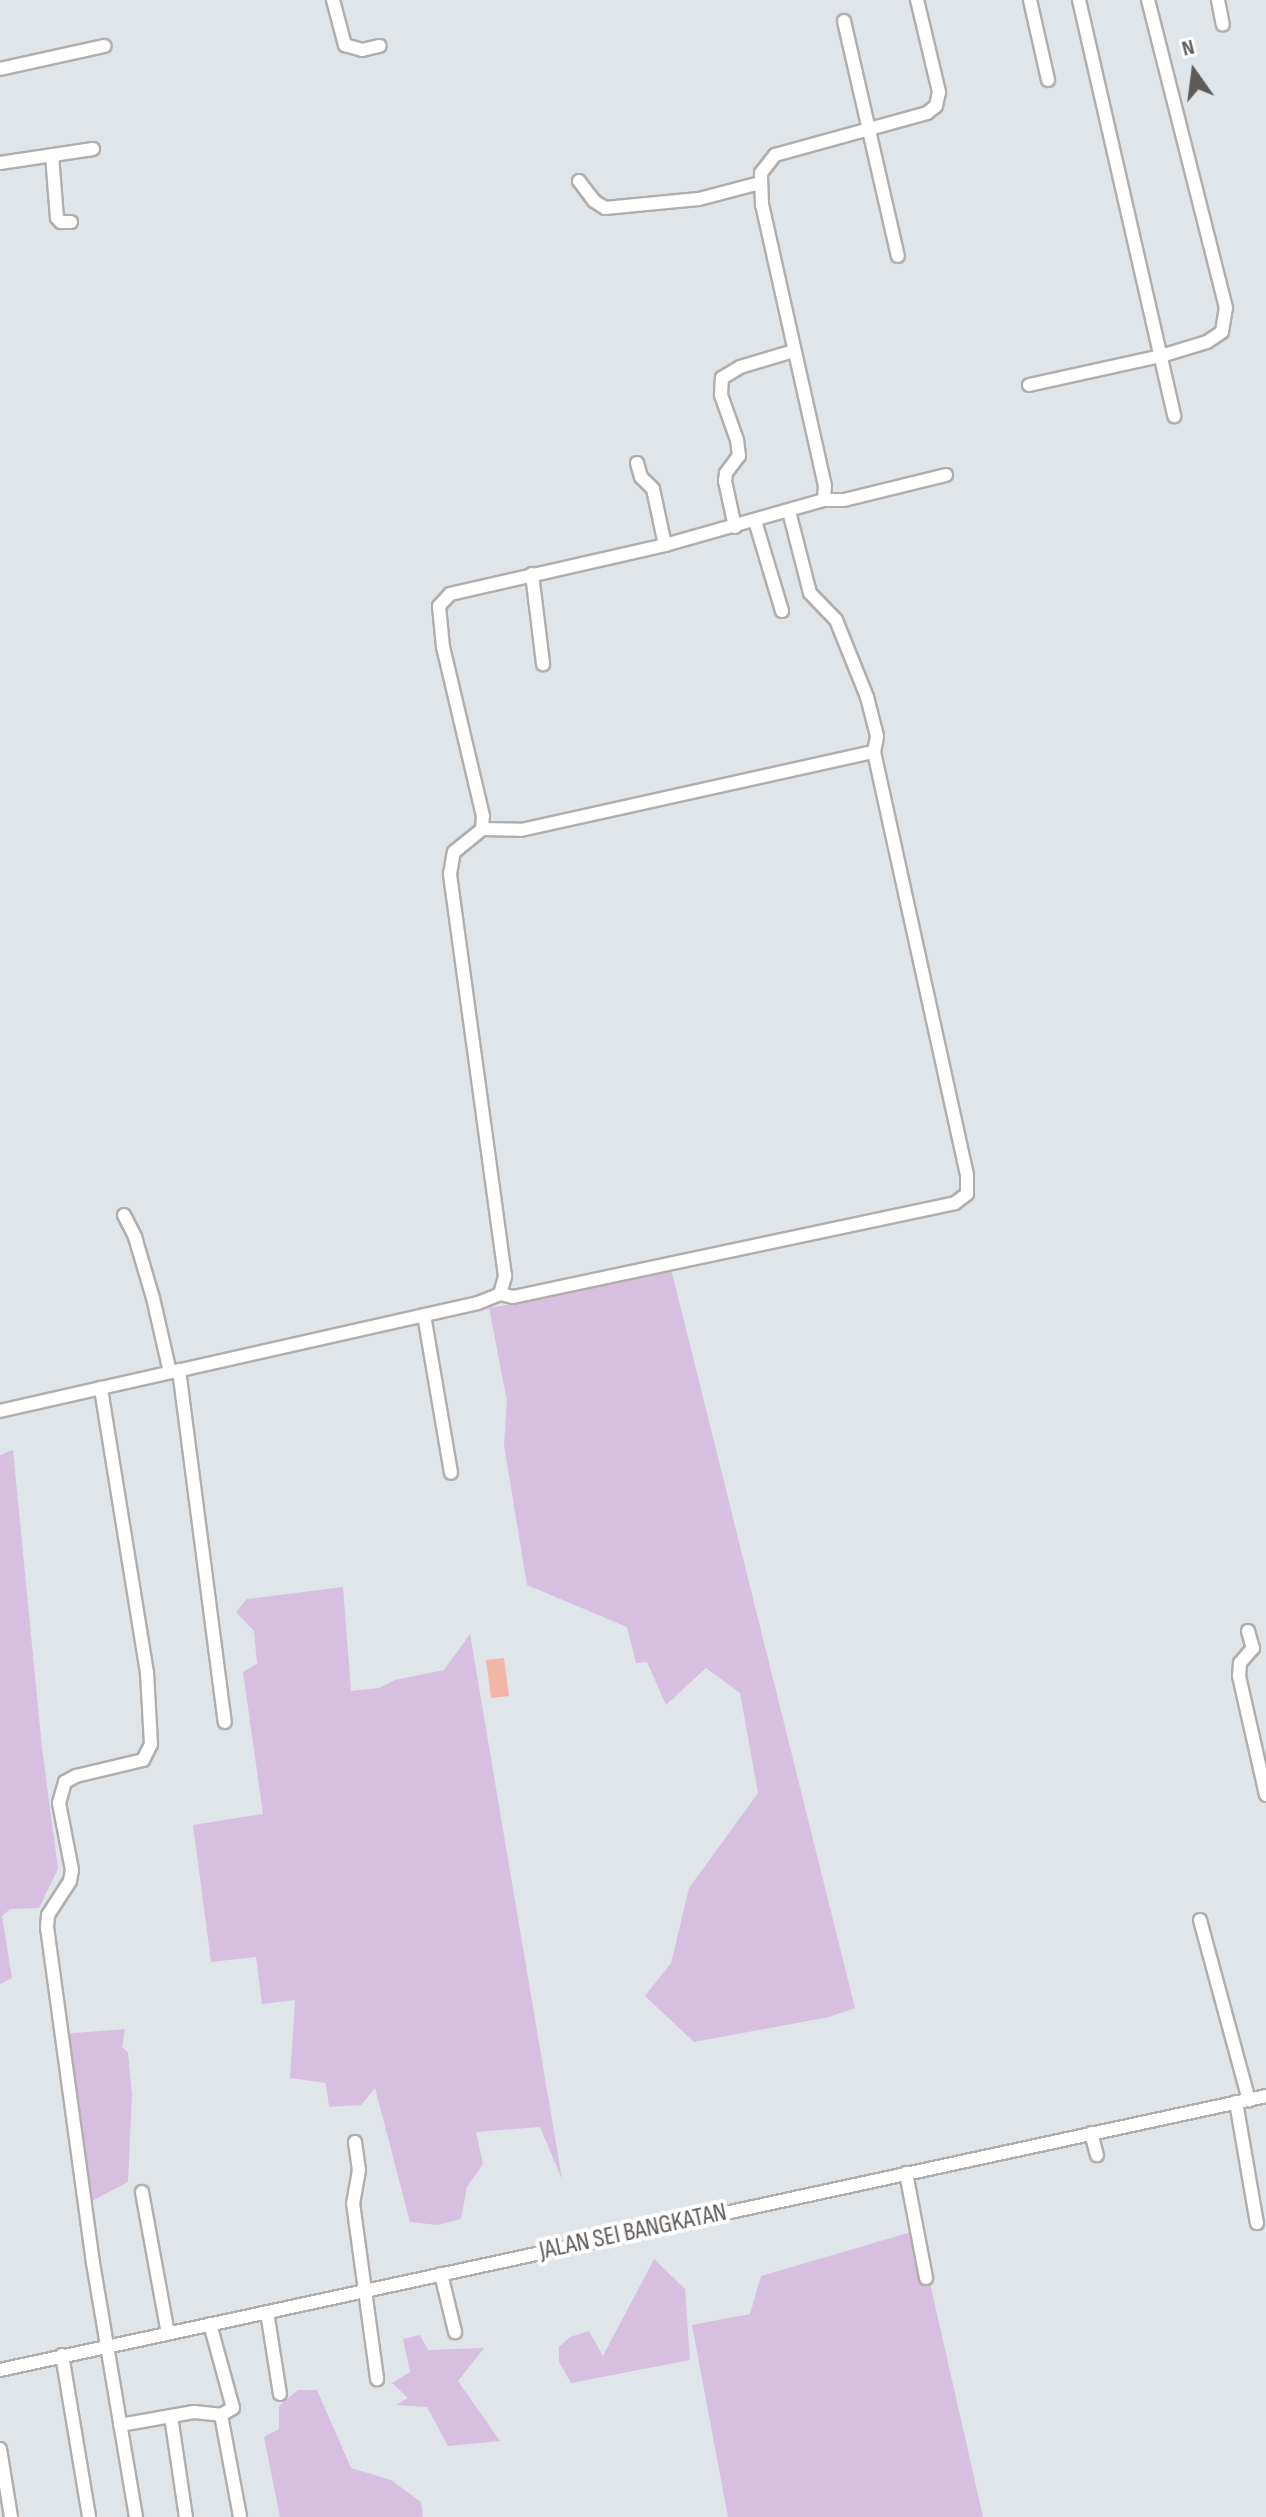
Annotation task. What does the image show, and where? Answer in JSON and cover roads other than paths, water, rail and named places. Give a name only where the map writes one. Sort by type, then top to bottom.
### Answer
[{"type":"street","points":[[333,0],[345,45],[362,50],[380,46]]},
{"type":"street","points":[[824,500],[825,486],[760,183],[764,167],[775,155],[927,113],[938,100],[917,0]]},
{"type":"street","points":[[1030,0],[1048,80]]},
{"type":"street","points":[[1079,0],[1174,416]]},
{"type":"street","points":[[1029,385],[1161,356],[1218,337],[1222,332],[1226,308],[1148,0]]},
{"type":"street","points":[[1218,0],[1223,25]]},
{"type":"street","points":[[844,21],[898,256]]},
{"type":"street","points":[[0,69],[105,46]]},
{"type":"street","points":[[0,163],[93,149]]},
{"type":"street","points":[[52,155],[57,218],[61,222],[71,222]]},
{"type":"street","points":[[579,181],[594,201],[605,208],[699,199],[760,183]]},
{"type":"street","points":[[735,527],[725,481],[726,473],[739,456],[737,440],[721,395],[722,378],[740,367],[794,351]]},
{"type":"street","points":[[637,463],[641,477],[653,489],[665,545]]},
{"type":"street","points":[[482,829],[483,816],[443,647],[439,606],[450,594],[665,545],[824,500],[844,500],[946,475]]},
{"type":"street","points":[[0,1411],[424,1315],[500,1294],[513,1297],[955,1203],[967,1194],[967,1175],[874,752],[877,736],[861,676],[836,620],[810,593],[789,511]]},
{"type":"street","points":[[755,521],[782,611]]},
{"type":"street","points":[[532,574],[543,664]]},
{"type":"street","points":[[500,1294],[505,1276],[450,874],[454,852],[482,829],[521,830],[874,752]]},
{"type":"street","points":[[124,1215],[174,1371],[225,1722]]},
{"type":"street","points":[[424,1315],[451,1473]]},
{"type":"street","points":[[101,1388],[147,1673],[151,1744],[143,1760],[76,1776],[65,1782],[59,1803],[72,1870],[70,1881],[48,1915],[47,1927],[107,2346],[136,2517]]},
{"type":"street","points":[[1248,1631],[1253,1648],[1240,1663],[1239,1676],[1266,1795]]},
{"type":"street","points":[[1200,1920],[1242,2101],[1257,2223]]},
{"type":"street","name":"JALAN SEI BANGKATAN","points":[[0,2370],[1266,2096]]},
{"type":"street","points":[[1091,2133],[1097,2155]]},
{"type":"street","points":[[355,2142],[359,2170],[353,2203],[377,2379]]},
{"type":"street","points":[[906,2173],[926,2278]]},
{"type":"street","points":[[142,2192],[168,2333]]},
{"type":"street","points":[[441,2274],[455,2332]]},
{"type":"street","points":[[267,2312],[280,2394]]},
{"type":"street","points":[[120,2425],[194,2412],[221,2415],[233,2408],[210,2324]]},
{"type":"street","points":[[62,2355],[89,2517]]},
{"type":"street","points":[[221,2415],[240,2517]]},
{"type":"street","points":[[171,2416],[186,2517]]},
{"type":"street","points":[[0,2449],[11,2517]]}]
